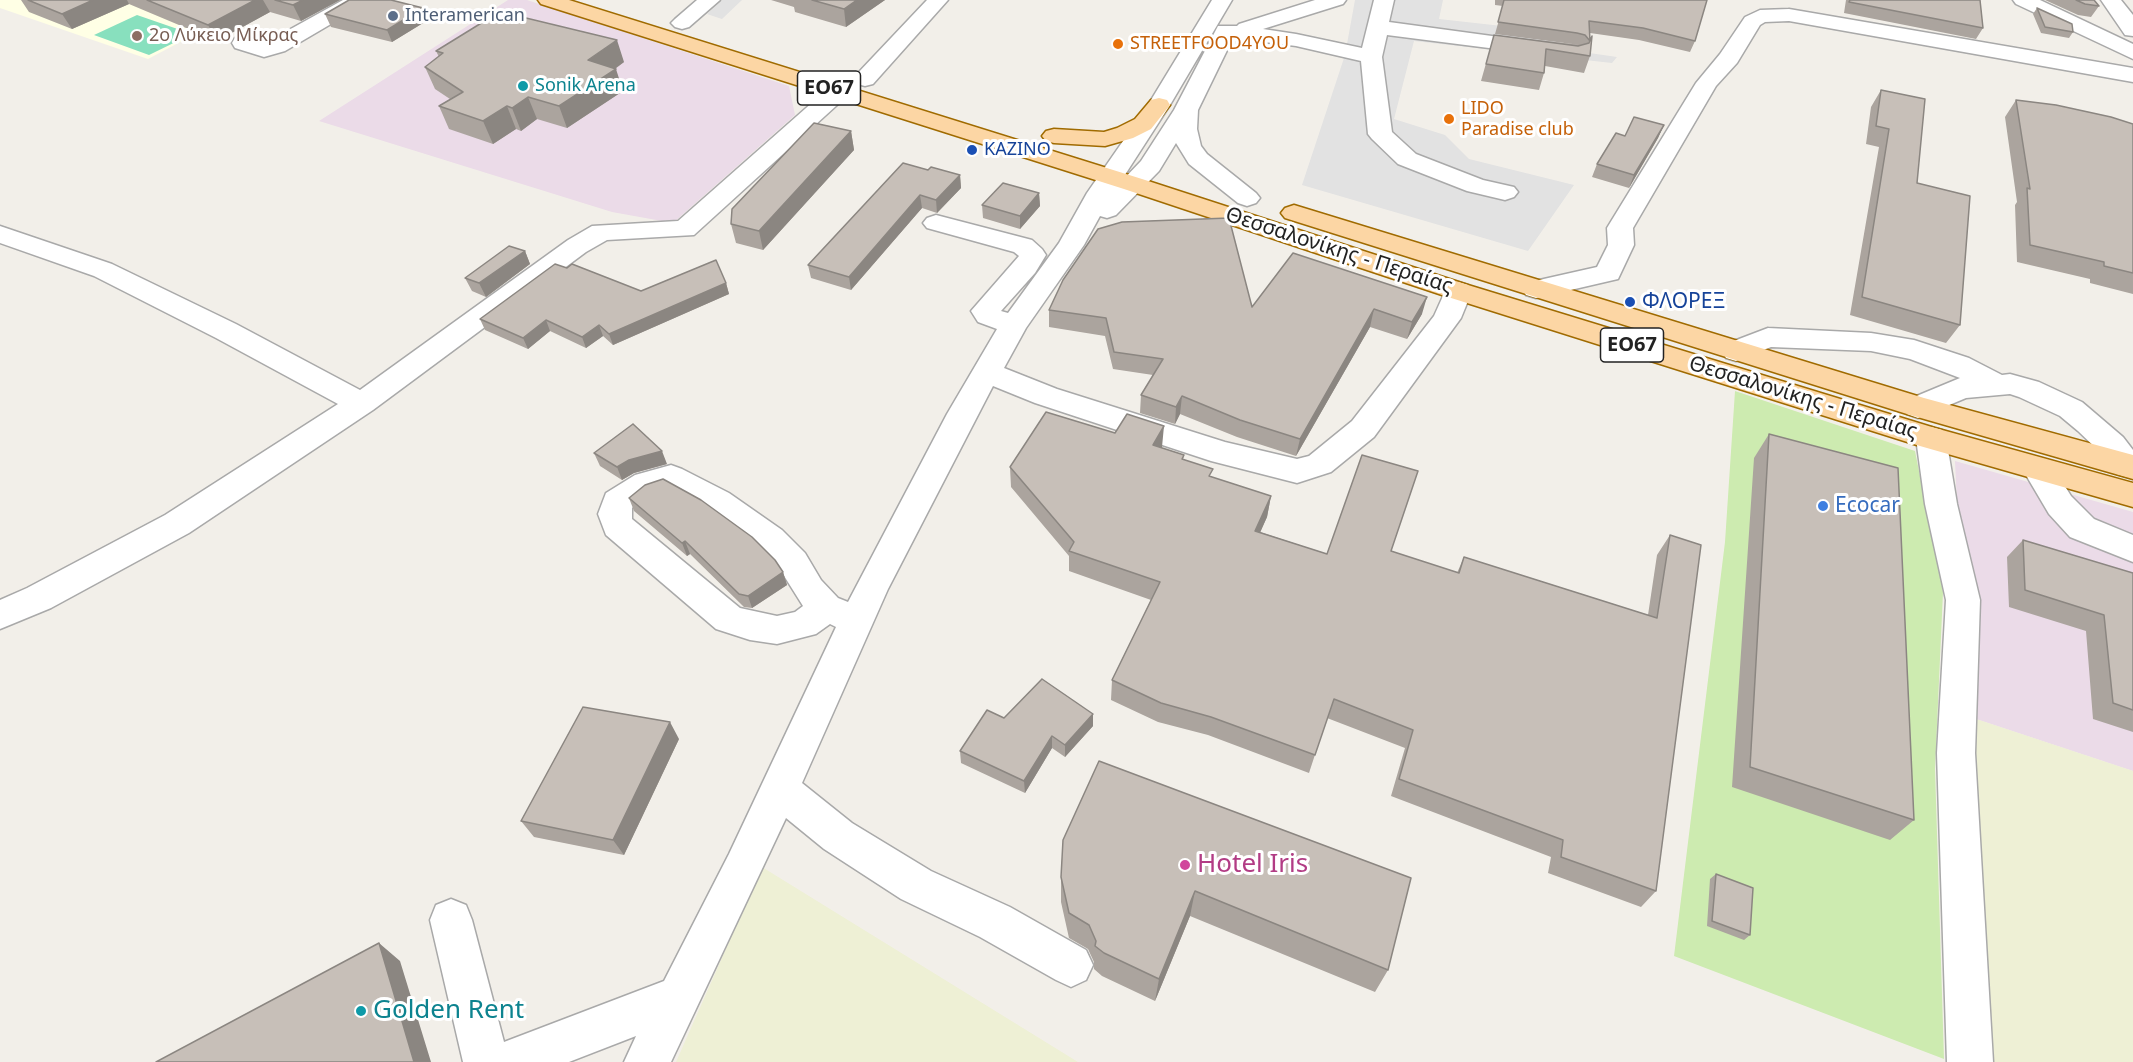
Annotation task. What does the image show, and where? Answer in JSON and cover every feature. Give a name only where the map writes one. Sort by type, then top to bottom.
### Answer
[{"type":"main road","name":"Θεσσαλονίκης - Περαίας","points":[[548,0],[839,91],[1129,171],[1247,198],[1736,351],[1924,422],[2039,470],[2133,495]]},
{"type":"main road","name":"Θεσσαλονίκης - Περαίας","points":[[605,0],[1054,136],[1129,171],[1458,291],[1924,422],[2131,467]]},
{"type":"main road","points":[[1054,136],[1105,139],[1143,124],[1159,105]]},
{"type":"street","points":[[243,43],[264,50],[277,46],[358,0]]},
{"type":"street","points":[[676,0],[706,4]]},
{"type":"street","points":[[865,79],[938,0]]},
{"type":"street","points":[[1226,31],[1254,27],[1336,0]]},
{"type":"street","points":[[1384,0],[1371,57],[1374,102],[1380,134],[1407,159],[1476,186],[1505,192]]},
{"type":"street","points":[[2023,0],[2133,52]]},
{"type":"street","points":[[2111,0],[2133,30]]},
{"type":"street","points":[[647,1062],[780,789],[841,614],[1014,325],[1071,245],[1129,171],[1186,110],[1226,31],[1231,3]]},
{"type":"street","points":[[1129,171],[1159,105],[1231,3]]},
{"type":"street","points":[[682,23],[706,4]]},
{"type":"street","points":[[1536,289],[1608,273],[1622,245],[1620,228],[1707,83],[1729,58],[1752,21],[1761,16],[1789,15],[2133,75]]},
{"type":"street","points":[[1377,27],[1551,50]]},
{"type":"street","points":[[1226,31],[1296,40],[1371,57]]},
{"type":"street","points":[[0,615],[39,598],[177,524],[362,403],[577,246],[601,232],[632,229],[685,230],[839,91]]},
{"type":"street","points":[[1186,110],[1185,129],[1189,146],[1208,169],[1247,198]]},
{"type":"street","points":[[936,223],[1023,246],[1034,255],[1026,267],[985,311],[988,316],[1014,325]]},
{"type":"street","points":[[0,234],[103,270],[362,403]]},
{"type":"street","points":[[986,372],[1046,396],[1222,453],[1298,471],[1320,464],[1363,429],[1447,318],[1458,291]]},
{"type":"street","points":[[1736,351],[1768,337],[1871,342],[1914,350],[1959,365],[1998,385]]},
{"type":"street","points":[[1970,1062],[1956,753],[1963,600],[1924,422],[1961,388],[2010,384],[2030,389],[2071,409],[2112,446],[2131,467]]},
{"type":"street","points":[[2039,470],[2060,506],[2082,528],[2133,549]]},
{"type":"street","points":[[671,477],[680,481],[718,502],[770,539],[793,562],[809,590],[841,614],[777,630],[750,626],[728,619],[618,526],[614,514],[617,502],[646,483],[671,477]]},
{"type":"street","points":[[780,789],[838,836],[916,885],[995,922],[1071,965]]},
{"type":"street","points":[[452,920],[486,1062]]},
{"type":"street","points":[[511,1062],[680,997]]},
{"type":"shaded area","name":"2ο Λύκειο Μίκρας","points":[[0,0],[260,0],[148,59],[0,8]]},
{"type":"shaded area","points":[[508,0],[527,0],[789,86],[795,115],[673,223],[612,212],[319,121]]},
{"type":"shaded area","points":[[722,0],[742,0],[722,19],[707,14]]},
{"type":"shaded area","points":[[1355,0],[1443,0],[1439,19],[1556,32],[1555,48],[1617,57],[1612,63],[1414,41],[1394,119],[1445,135],[1469,159],[1574,185],[1528,251],[1302,185],[1345,55]]},
{"type":"shaded area","points":[[1955,461],[2133,512],[2133,771],[1967,716]]},
{"type":"shaded area","points":[[1967,716],[2133,771],[2133,1062],[1985,1062]]},
{"type":"shaded area","points":[[762,867],[1078,1062],[676,1062]]},
{"type":"green space","points":[[137,15],[192,34],[149,55],[94,35]]},
{"type":"green space","points":[[1735,391],[1915,451],[1943,592],[1935,769],[1944,1059],[1674,956],[1725,542]]},
{"type":"building","points":[[28,0],[93,0],[62,14]]},
{"type":"building","points":[[147,0],[255,0],[208,25]]},
{"type":"building","points":[[275,0],[303,0],[293,5]]},
{"type":"building","points":[[349,0],[391,0],[423,8],[387,30],[325,14]]},
{"type":"building","points":[[812,0],[857,0],[844,9]]},
{"type":"building","points":[[1504,0],[1707,0],[1695,41],[1643,28],[1589,21],[1590,41],[1585,35],[1577,33],[1498,22]]},
{"type":"building","points":[[1850,0],[1980,0],[1983,28],[1849,2]]},
{"type":"building","points":[[2076,0],[2094,0],[2099,6],[2085,4]]},
{"type":"building","points":[[2037,8],[2072,24],[2073,32],[2045,27]]},
{"type":"building","name":"Sonik Arena","points":[[526,18],[617,40],[588,60],[616,69],[559,106],[528,97],[512,108],[507,106],[483,121],[439,106],[463,92],[425,67],[443,53],[436,51],[483,22]]},
{"type":"building","points":[[1494,35],[1578,46],[1589,43],[1592,36],[1590,56],[1546,49],[1544,73],[1486,64]]},
{"type":"building","points":[[1881,90],[1925,99],[1917,183],[1970,196],[1960,325],[1862,297],[1889,129],[1876,126]]},
{"type":"building","points":[[2016,100],[2056,105],[2133,124],[2133,273],[2104,266],[2104,262],[2030,245],[2027,188],[2030,189]]},
{"type":"building","points":[[1634,117],[1664,125],[1634,175],[1597,164],[1616,133],[1625,136]]},
{"type":"building","points":[[814,123],[851,131],[759,231],[731,224],[732,209]]},
{"type":"building","points":[[903,163],[928,170],[931,167],[960,175],[936,200],[920,195],[849,277],[808,265]]},
{"type":"building","points":[[1003,183],[1039,193],[1020,216],[982,205]]},
{"type":"building","points":[[1229,218],[1252,307],[1293,253],[1427,297],[1412,322],[1374,309],[1300,439],[1240,420],[1182,396],[1176,407],[1141,395],[1163,359],[1114,352],[1106,318],[1049,310],[1063,280],[1098,229],[1122,222]]},
{"type":"building","points":[[509,246],[525,251],[479,283],[465,278]]},
{"type":"building","points":[[716,260],[726,283],[609,334],[599,325],[582,337],[546,320],[523,338],[480,319],[555,264],[567,268],[572,264],[641,291]]},
{"type":"building","points":[[1046,412],[1115,433],[1127,414],[1164,426],[1153,445],[1184,455],[1182,459],[1213,469],[1209,476],[1271,496],[1255,531],[1327,554],[1362,455],[1418,471],[1391,551],[1459,573],[1464,557],[1657,618],[1670,535],[1701,545],[1656,891],[1561,857],[1563,840],[1399,779],[1413,730],[1334,699],[1315,755],[1211,717],[1161,703],[1112,680],[1160,582],[1069,551],[1074,542],[1010,467]]},
{"type":"building","points":[[633,424],[662,451],[629,460],[617,467],[594,453]]},
{"type":"building","points":[[1769,434],[1898,468],[1914,820],[1750,767]]},
{"type":"building","points":[[663,479],[701,500],[752,537],[775,560],[783,572],[748,596],[739,594],[685,541],[682,543],[629,498],[645,485]]},
{"type":"building","points":[[2023,540],[2133,573],[2133,710],[2113,703],[2104,615],[2025,590]]},
{"type":"building","points":[[1042,679],[1093,714],[1065,745],[1052,736],[1024,781],[960,751],[987,710],[1004,718]]},
{"type":"building","points":[[583,707],[670,722],[613,840],[521,821]]},
{"type":"building","points":[[1099,761],[1411,878],[1388,970],[1195,891],[1159,979],[1104,953],[1095,946],[1096,941],[1089,925],[1069,913],[1061,877],[1063,840]]},
{"type":"building","points":[[1716,874],[1753,888],[1750,935],[1712,921]]},
{"type":"building","name":"Golden Rent","points":[[379,943],[414,1062],[156,1062]]},
{"type":"place","name":"Interamerican","points":[[393,16]]},
{"type":"place","name":"2ο Λύκειο Μίκρας","points":[[137,36]]},
{"type":"place","name":"STREETFOOD4YOU","points":[[1118,44]]},
{"type":"place","name":"Sonik Arena","points":[[523,86]]},
{"type":"place","name":"LIDO Paradise club","points":[[1449,119]]},
{"type":"place","name":"ΚΑΖΙΝΟ","points":[[972,150]]},
{"type":"place","name":"ΦΛΟΡΕΞ","points":[[1630,302]]},
{"type":"place","name":"Ecocar","points":[[1823,506]]},
{"type":"place","name":"Hotel Iris","points":[[1185,865]]},
{"type":"place","name":"Golden Rent","points":[[361,1011]]}]
